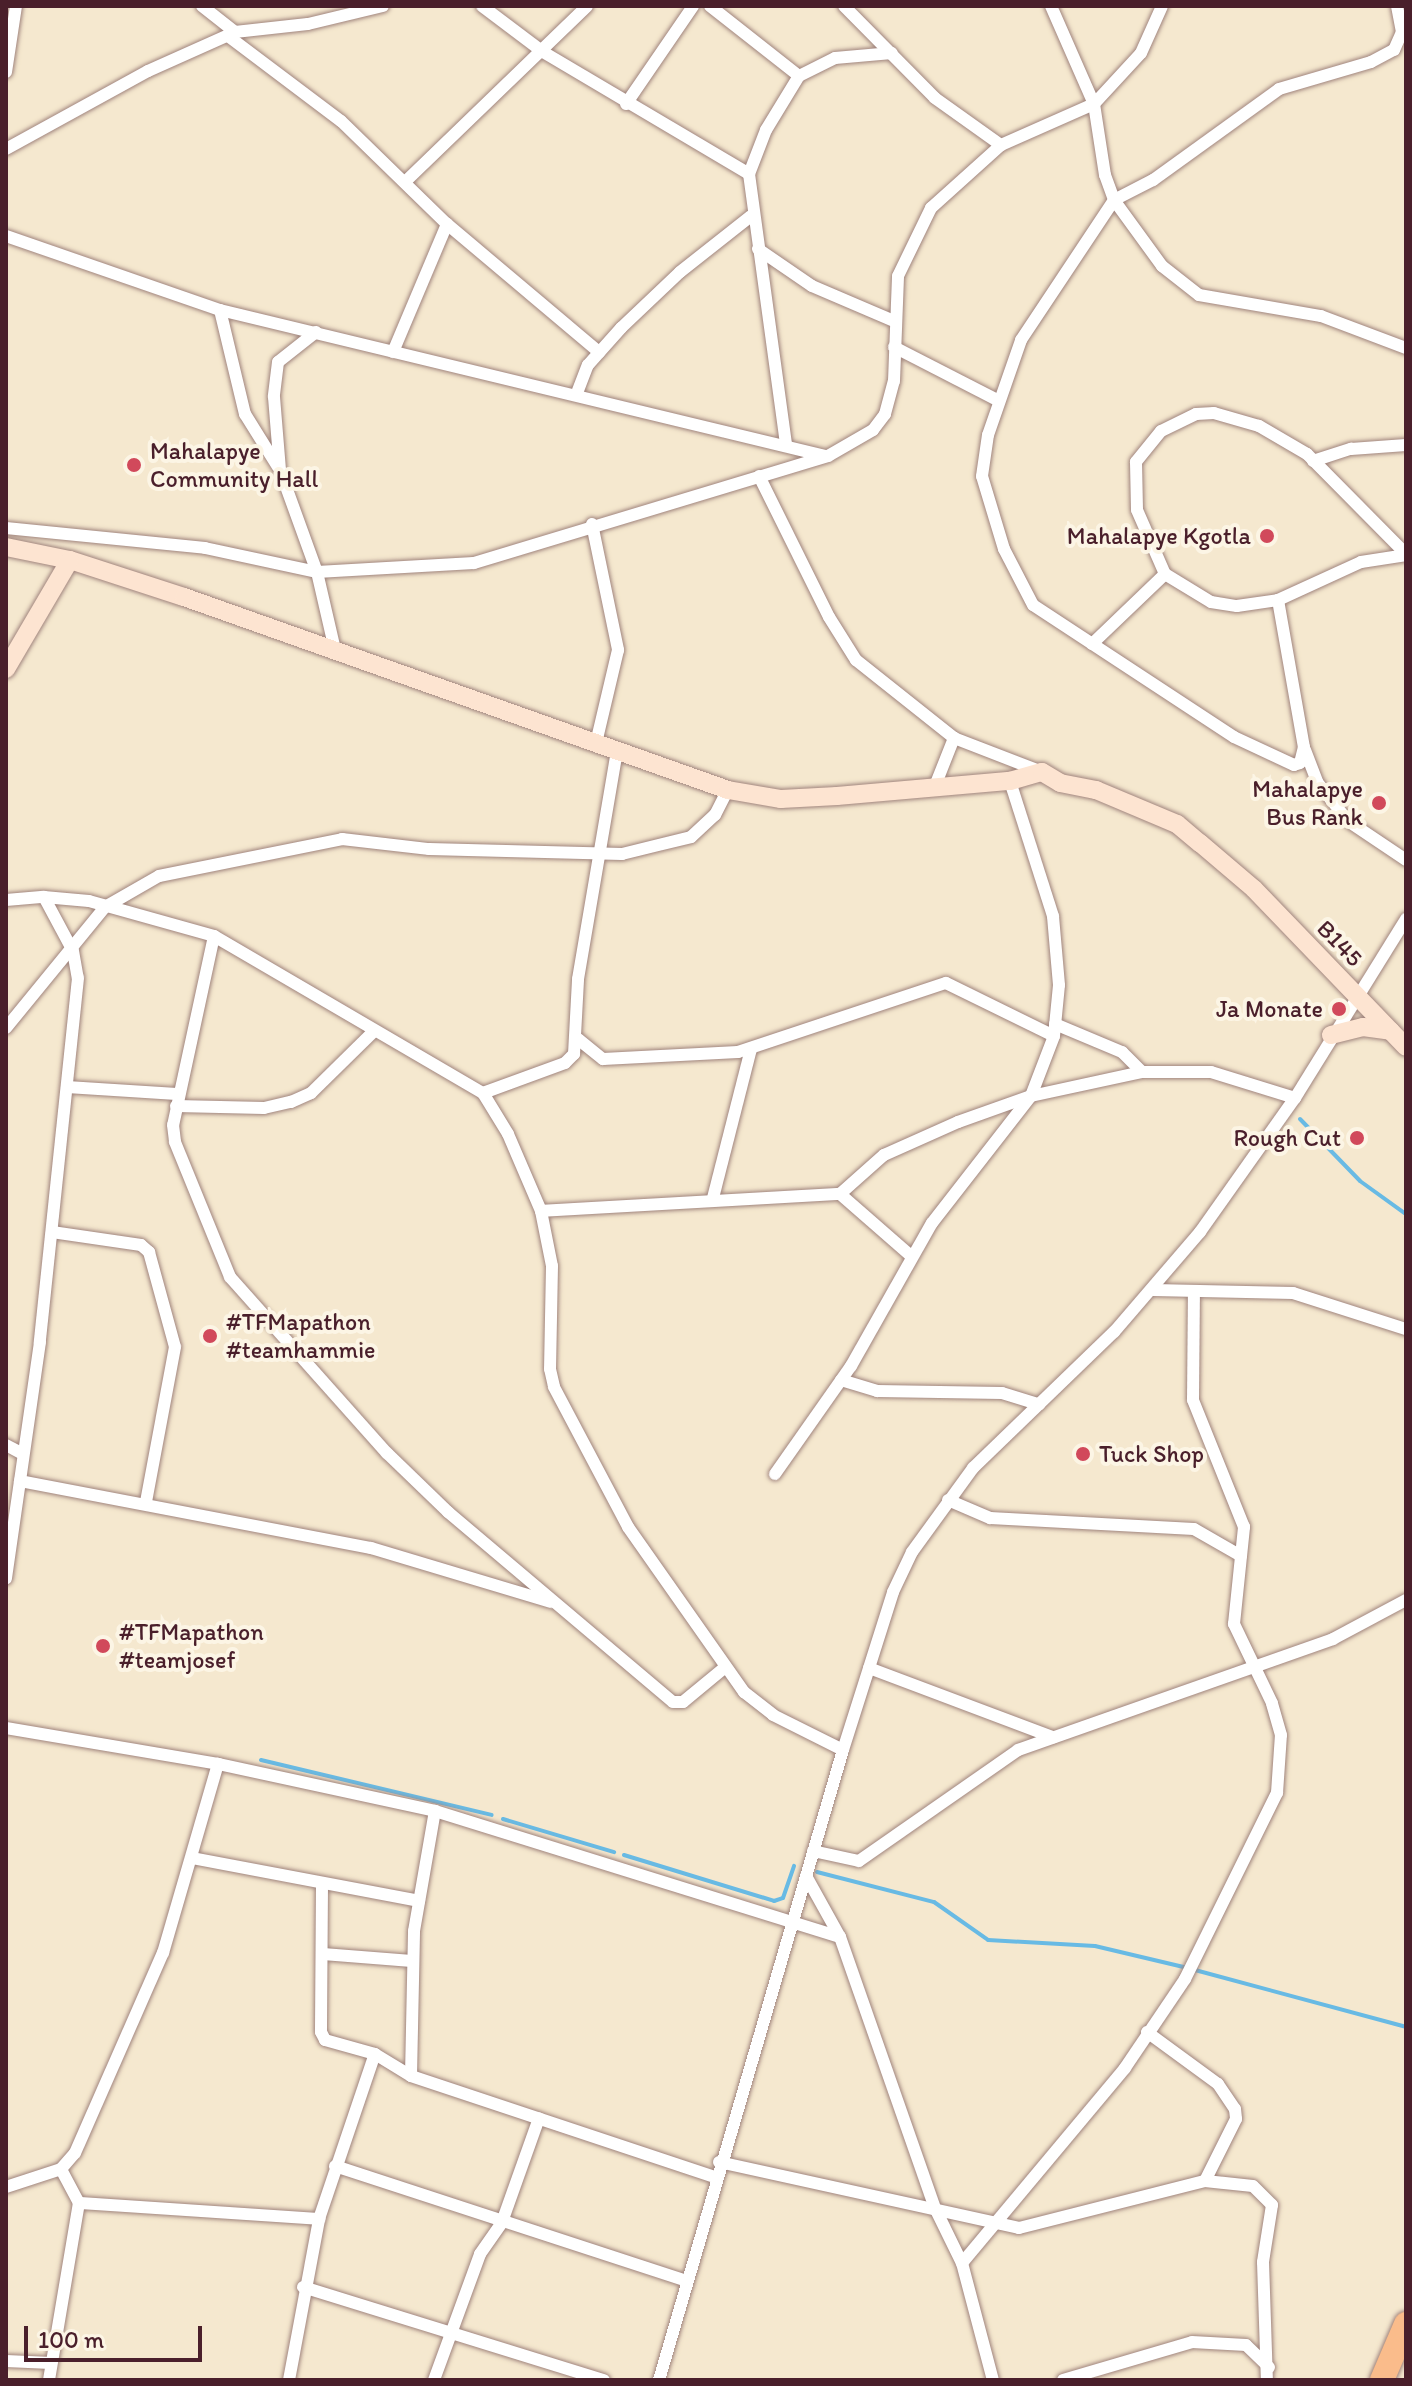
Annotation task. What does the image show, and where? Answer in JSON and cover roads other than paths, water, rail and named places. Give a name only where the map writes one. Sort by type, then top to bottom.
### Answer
[{"type":"highway","points":[[1382,2380],[1406,2324]]},
{"type":"highway","points":[[1399,2380],[1406,2365]]},
{"type":"main road","points":[[6,547],[70,560],[335,650],[728,790],[781,799],[1010,781],[1042,772]]},
{"type":"main road","points":[[6,669],[70,560]]},
{"type":"main road","name":"B145","points":[[1042,772],[1177,824],[1238,876],[1406,1047]]},
{"type":"main road","points":[[1331,1035],[1363,1027],[1391,1031]]},
{"type":"street","points":[[6,72],[16,6]]},
{"type":"street","points":[[202,6],[231,34],[341,121],[407,180],[447,224],[599,352]]},
{"type":"street","points":[[6,149],[148,71],[231,34],[308,24],[383,6]]},
{"type":"street","points":[[482,6],[543,52],[626,104],[749,174]]},
{"type":"street","points":[[407,180],[543,52],[587,6]]},
{"type":"street","points":[[626,104],[693,6]]},
{"type":"street","points":[[710,6],[799,76]]},
{"type":"street","points":[[844,6],[935,98],[1001,145]]},
{"type":"street","points":[[1051,6],[1094,104],[1114,200],[1162,266],[1199,295],[1321,316],[1406,348]]},
{"type":"street","points":[[6,528],[205,548],[317,572],[474,563],[592,524],[828,456],[873,430],[885,414],[894,381],[898,276],[916,231],[948,188],[1001,145],[1094,104],[1141,53],[1162,6]]},
{"type":"street","points":[[1304,747],[1300,763],[1294,765],[1267,754],[1033,605],[1004,549],[982,476],[999,401],[1021,340],[1048,292],[1114,200],[1153,180],[1279,89],[1371,62],[1394,50],[1402,32],[1397,6]]},
{"type":"street","points":[[786,444],[751,216],[749,174],[766,130],[799,76],[835,58],[892,53]]},
{"type":"street","points":[[577,393],[599,352],[680,272],[751,216]]},
{"type":"street","points":[[393,352],[447,224]]},
{"type":"street","points":[[6,236],[220,310],[577,393],[828,456]]},
{"type":"street","points":[[758,249],[812,286],[894,321]]},
{"type":"street","points":[[220,310],[245,414],[280,470],[317,572],[335,650]]},
{"type":"street","points":[[280,470],[274,397],[278,362],[316,332]]},
{"type":"street","points":[[894,347],[999,401]]},
{"type":"street","points":[[1214,413],[1259,426],[1313,461],[1406,555],[1361,562],[1278,600],[1237,606],[1211,602],[1165,574],[1146,538],[1133,483],[1136,462],[1161,431],[1179,419],[1214,413]]},
{"type":"street","points":[[1313,461],[1351,449],[1406,445]]},
{"type":"street","points":[[759,476],[847,649],[954,738],[1042,772]]},
{"type":"street","points":[[592,524],[618,650],[596,743]]},
{"type":"street","points":[[1092,644],[1165,574]]},
{"type":"street","points":[[1278,600],[1304,747],[1317,782],[1348,821],[1406,860]]},
{"type":"street","points":[[935,786],[954,738]]},
{"type":"street","points":[[483,1093],[565,1063],[578,1039],[578,979],[602,855],[617,751]]},
{"type":"street","points":[[775,1474],[841,1380],[911,1256],[976,1161],[1031,1096],[1055,1030],[1053,916],[1010,781]]},
{"type":"street","points":[[6,1028],[73,951],[105,907],[159,876],[342,839],[429,849],[602,855],[691,837],[715,815],[728,790]]},
{"type":"street","points":[[6,1579],[52,1232],[78,978],[73,951],[44,897]]},
{"type":"street","points":[[6,900],[44,897],[105,907],[214,936],[483,1093],[508,1134],[541,1211],[552,1266],[550,1369],[554,1387],[628,1527],[723,1669],[773,1715],[843,1750]]},
{"type":"street","points":[[659,2380],[719,2162],[893,1592],[948,1500],[1153,1290],[1295,1098],[1331,1035],[1406,919]]},
{"type":"street","points":[[214,936],[176,1100],[175,1142],[230,1277],[244,1297],[387,1453],[673,1702],[683,1702],[723,1669]]},
{"type":"street","points":[[578,1039],[603,1059],[751,1049],[946,983],[1055,1030],[1122,1052],[1142,1072]]},
{"type":"street","points":[[67,1087],[264,1108],[291,1102],[311,1093],[374,1031]]},
{"type":"street","points":[[713,1198],[751,1049]]},
{"type":"street","points":[[541,1211],[713,1198],[840,1194],[896,1148],[1031,1096],[1142,1072],[1211,1072],[1295,1098]]},
{"type":"street","points":[[840,1194],[911,1256]]},
{"type":"street","points":[[52,1232],[141,1245],[149,1252],[175,1347],[146,1502]]},
{"type":"street","points":[[1153,1290],[1293,1293],[1406,1329]]},
{"type":"street","points":[[962,2263],[991,2224],[1125,2068],[1185,1979],[1277,1793],[1281,1735],[1255,1667],[1234,1624],[1244,1527],[1239,1506],[1193,1400],[1194,1291]]},
{"type":"street","points":[[841,1380],[877,1391],[1002,1393],[1039,1404]]},
{"type":"street","points":[[6,1445],[23,1454]]},
{"type":"street","points":[[20,1481],[146,1502],[371,1548],[558,1605]]},
{"type":"street","points":[[948,1500],[990,1518],[1194,1529],[1241,1556]]},
{"type":"street","points":[[813,1851],[845,1861],[871,1856],[1005,1757],[1053,1737],[1333,1639],[1406,1600]]},
{"type":"street","points":[[869,1668],[1053,1737]]},
{"type":"street","points":[[6,1728],[218,1764],[435,1811],[840,1937]]},
{"type":"street","points":[[6,2187],[61,2169],[75,2153],[163,1953],[218,1764]]},
{"type":"street","points":[[411,2076],[412,1961],[435,1811]]},
{"type":"street","points":[[192,1858],[419,1901]]},
{"type":"street","points":[[806,1876],[840,1937],[935,2208],[962,2263],[993,2380]]},
{"type":"street","points":[[322,1885],[321,2032],[334,2044],[375,2054],[411,2076],[715,2177]]},
{"type":"street","points":[[323,1954],[412,1961]]},
{"type":"street","points":[[1147,2032],[1218,2084],[1235,2109],[1236,2119],[1205,2181]]},
{"type":"street","points":[[289,2380],[303,2287],[319,2219],[375,2054]]},
{"type":"street","points":[[434,2380],[480,2254],[502,2222],[539,2118]]},
{"type":"street","points":[[719,2162],[1019,2228],[1205,2181],[1253,2186],[1272,2205],[1263,2262],[1268,2374]]},
{"type":"street","points":[[335,2166],[686,2281]]},
{"type":"street","points":[[49,2380],[79,2203],[61,2169]]},
{"type":"street","points":[[79,2203],[319,2219]]},
{"type":"street","points":[[303,2287],[604,2380]]},
{"type":"street","points":[[1063,2380],[1085,2377],[1192,2342],[1213,2341],[1246,2345],[1268,2374]]},
{"type":"street","points":[[6,2361],[51,2363]]},
{"type":"waterway","points":[[1300,1119],[1360,1181],[1406,1214]]},
{"type":"waterway","points":[[261,1760],[492,1815]]},
{"type":"waterway","points":[[503,1819],[614,1852]]},
{"type":"waterway","points":[[624,1855],[774,1901],[783,1898],[794,1866]]},
{"type":"waterway","points":[[817,1872],[934,1902],[988,1940],[1095,1946],[1184,1967]]},
{"type":"waterway","points":[[1195,1970],[1406,2027]]},
{"type":"place","name":"Mahalapye Community Hall","points":[[134,465]]},
{"type":"place","name":"Mahalapye Kgotla","points":[[1267,536]]},
{"type":"place","name":"Mahalapye Bus Rank","points":[[1379,803]]},
{"type":"place","name":"Ja Monate","points":[[1339,1009]]},
{"type":"place","name":"Rough Cut","points":[[1357,1138]]},
{"type":"place","name":"#TFMapathon #teamhammie","points":[[210,1336]]},
{"type":"place","name":"Tuck Shop","points":[[1083,1454]]},
{"type":"place","name":"#TFMapathon #teamjosef","points":[[103,1646]]}]
